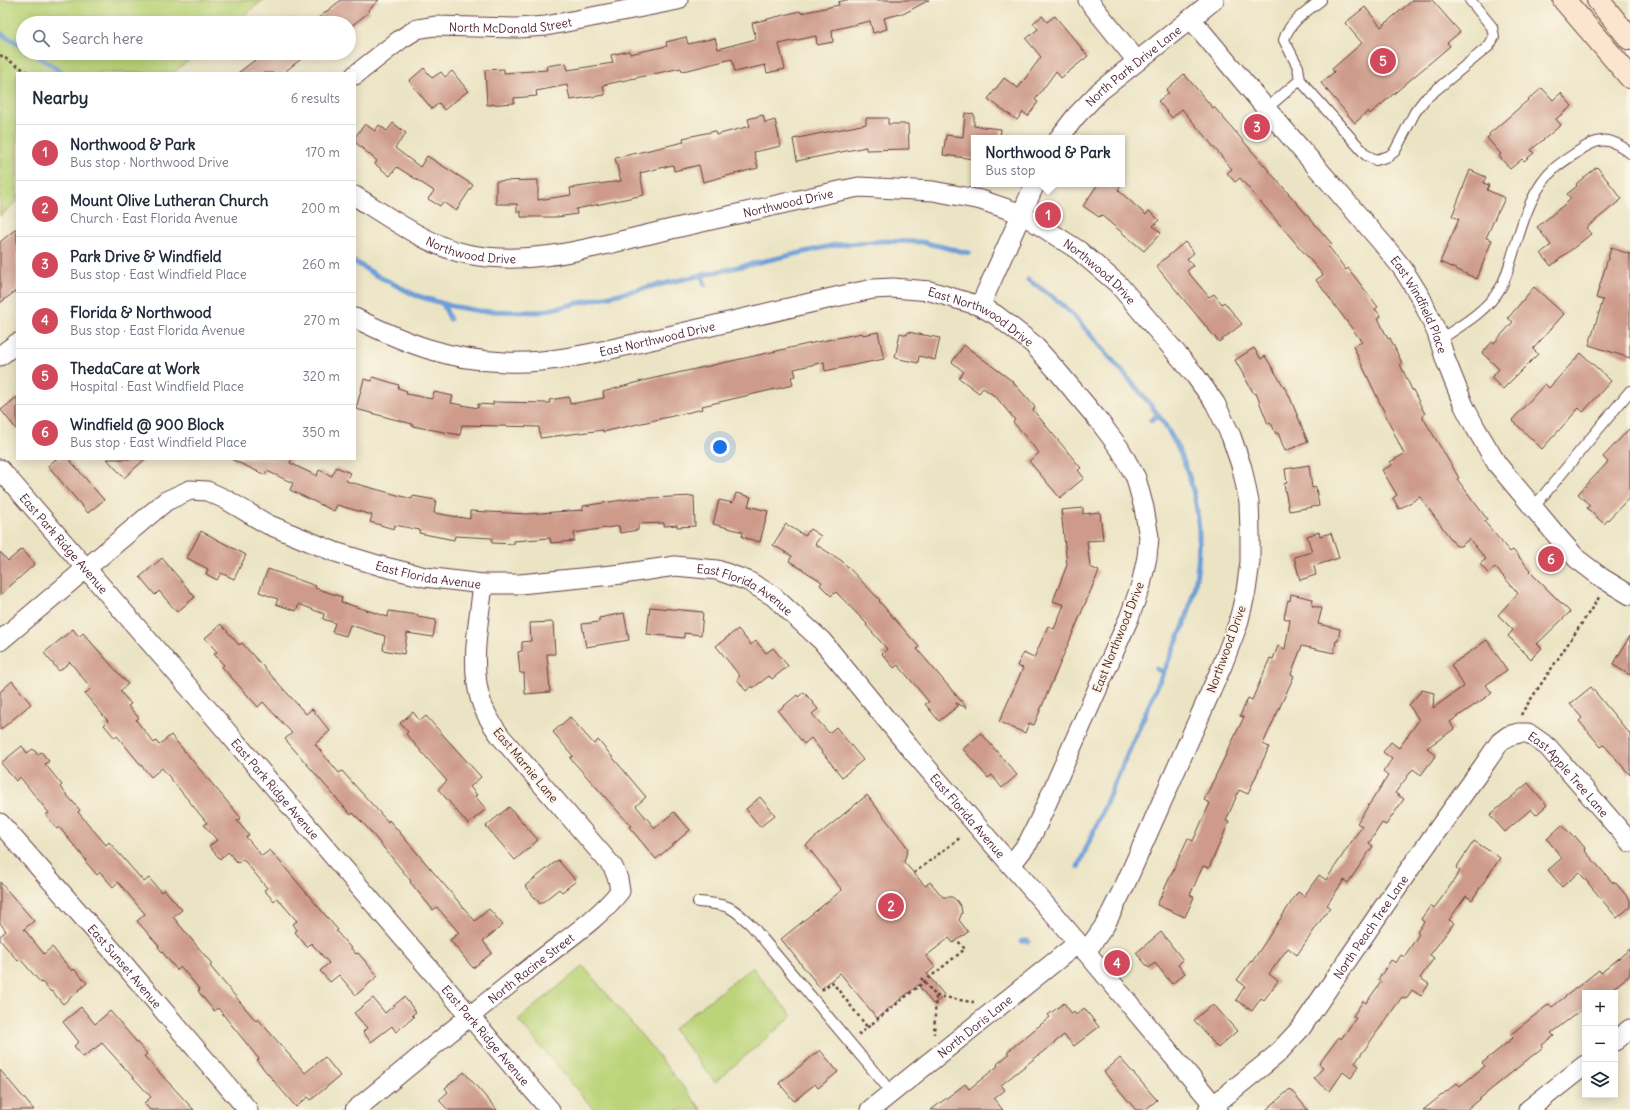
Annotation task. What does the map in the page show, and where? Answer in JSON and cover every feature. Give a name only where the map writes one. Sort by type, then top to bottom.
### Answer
[{"type":"main road","points":[[1564,0],[1630,78]]},
{"type":"main road","points":[[1598,0],[1630,39]]},
{"type":"street","points":[[1088,0],[1137,61]]},
{"type":"street","name":"North Park Drive Lane","points":[[1061,135],[1088,103],[1137,61],[1214,0]]},
{"type":"street","name":"North McDonald Street","points":[[356,74],[401,39],[417,29],[435,26],[518,28],[546,26],[668,1]]},
{"type":"street","name":"East Windfield Place","points":[[1191,19],[1403,269],[1421,298],[1464,406],[1485,446],[1497,464],[1577,559],[1630,595]]},
{"type":"street","points":[[980,306],[1034,187]]},
{"type":"street","name":"Northwood Drive","points":[[356,197],[404,226],[438,244],[466,254],[494,258],[522,259],[571,252],[825,194],[859,188],[933,190],[981,200],[1022,214],[1078,250],[1118,284],[1194,374],[1215,403],[1231,436],[1242,468],[1249,502],[1250,562],[1246,591],[1238,624],[1219,673],[1124,887],[1105,925],[1082,947]]},
{"type":"street","name":"East Northwood Drive","points":[[356,318],[416,346],[448,355],[497,361],[531,362],[601,351],[832,297],[874,289],[893,288],[930,291],[980,306],[996,315],[1033,344],[1099,421],[1120,449],[1136,478],[1144,508],[1148,537],[1147,558],[1141,586],[1129,618],[1038,823],[1028,843],[1011,865]]},
{"type":"street","points":[[0,356],[16,344]]},
{"type":"street","name":"East Park Ridge Avenue","points":[[0,469],[550,1110]]},
{"type":"street","name":"East Florida Avenue","points":[[86,568],[166,501],[190,490],[207,491],[225,499],[267,524],[334,552],[425,577],[483,584],[520,584],[675,566],[717,570],[748,580],[773,596],[822,641],[910,747],[1082,947],[1213,1108]]},
{"type":"street","points":[[0,641],[86,568]]},
{"type":"street","name":"East Marnie Lane","points":[[483,584],[476,647],[476,674],[480,699],[489,720],[506,743],[597,847],[613,867],[618,879]]},
{"type":"street","name":"East Apple Tree Lane","points":[[1519,733],[1528,733],[1548,747],[1630,842]]},
{"type":"street","name":"North Peach Tree Lane","points":[[1213,1108],[1276,1055],[1301,1028],[1500,742],[1508,736],[1519,733]]},
{"type":"street","name":"East Sunset Avenue","points":[[0,823],[116,955],[248,1110]]},
{"type":"street","name":"North Racine Street","points":[[355,1110],[470,1016],[570,938],[613,901],[620,891],[618,879]]},
{"type":"street","name":"North Doris Lane","points":[[870,1110],[1082,947]]},
{"type":"street","points":[[1618,1039],[1630,1029]]},
{"type":"street","points":[[1528,1110],[1582,1067]]},
{"type":"lane","points":[[1321,0],[1292,24],[1286,32],[1284,40],[1298,67],[1300,80],[1366,155],[1376,160],[1389,156],[1395,151],[1415,112],[1425,99],[1489,46],[1494,37],[1492,27],[1470,0]]},
{"type":"lane","points":[[1266,109],[1300,80]]},
{"type":"lane","points":[[1439,340],[1470,320],[1486,306],[1498,291],[1506,275],[1523,220],[1529,206],[1544,181],[1556,167],[1583,148],[1597,141],[1609,140],[1619,144],[1630,153]]},
{"type":"lane","points":[[1533,508],[1630,391]]},
{"type":"lane","points":[[698,902],[723,904],[734,909],[752,926],[892,1093]]},
{"type":"path","points":[[0,55],[27,72]]},
{"type":"path","points":[[1519,733],[1523,711],[1609,582]]},
{"type":"path","points":[[914,874],[961,836]]},
{"type":"path","points":[[858,1035],[965,949],[957,940]]},
{"type":"path","points":[[921,978],[936,996],[934,1034]]},
{"type":"path","points":[[816,985],[821,991],[832,982],[868,1028]]},
{"type":"path","points":[[936,996],[974,1002]]},
{"type":"green space","points":[[0,0],[263,0],[244,16],[16,16],[16,60],[189,60],[174,72],[16,72],[16,202],[0,216]]},
{"type":"green space","points":[[583,966],[702,1110],[594,1110],[518,1020]]},
{"type":"green space","points":[[752,967],[792,1016],[715,1082],[673,1029]]},
{"type":"building","points":[[341,0],[379,0],[368,10],[369,12],[356,22],[356,16],[321,16]]},
{"type":"building","points":[[846,0],[929,0],[905,13],[884,18],[887,29],[873,33],[870,21],[832,30],[833,42],[817,45],[816,36],[779,44],[785,69],[767,73],[765,65],[735,72],[732,59],[692,69],[682,71],[681,68],[603,85],[605,95],[570,100],[567,85],[536,91],[537,96],[514,98],[514,103],[487,105],[485,70],[504,69],[504,73],[547,70],[546,66],[566,63],[568,70],[613,63],[611,55],[629,51],[630,54],[667,46],[666,42],[686,37],[688,44],[715,38],[718,49],[756,39],[752,23],[800,11],[801,13],[839,5],[838,2]]},
{"type":"building","points":[[1413,0],[1432,0],[1460,32],[1447,43],[1450,46],[1370,114],[1368,111],[1355,123],[1321,83],[1334,72],[1332,69],[1362,43],[1345,23],[1365,7],[1381,27]]},
{"type":"building","points":[[1042,16],[1047,22],[1055,16],[1088,56],[1061,78],[1056,71],[1035,100],[1038,102],[1028,116],[1023,112],[1017,120],[988,99],[1004,78],[1018,88],[1041,57],[1026,39],[1038,29],[1033,23]]},
{"type":"building","points":[[255,60],[300,60],[284,72],[239,72]]},
{"type":"building","points":[[424,68],[432,78],[441,72],[445,77],[452,71],[468,91],[444,110],[439,103],[432,109],[409,81]]},
{"type":"building","points":[[1184,74],[1332,244],[1329,247],[1346,270],[1348,268],[1378,307],[1375,309],[1381,316],[1378,318],[1388,339],[1390,338],[1402,363],[1400,364],[1425,414],[1422,416],[1459,478],[1457,479],[1487,519],[1484,521],[1510,552],[1513,550],[1530,570],[1529,571],[1570,612],[1537,644],[1542,648],[1531,659],[1508,636],[1513,630],[1498,615],[1518,593],[1495,567],[1488,573],[1480,564],[1486,559],[1469,539],[1461,546],[1456,546],[1420,497],[1399,509],[1393,498],[1397,495],[1382,470],[1392,465],[1390,462],[1404,454],[1353,346],[1362,342],[1316,280],[1323,275],[1240,178],[1235,182],[1227,173],[1232,169],[1182,109],[1172,118],[1158,101],[1169,93],[1166,90]]},
{"type":"building","points":[[1542,88],[1553,100],[1561,93],[1572,106],[1556,119],[1561,125],[1531,150],[1534,153],[1524,161],[1522,159],[1510,169],[1499,156],[1501,154],[1487,138],[1490,135],[1489,134]]},
{"type":"building","points":[[965,113],[974,114],[974,126],[1001,129],[1000,135],[971,135],[971,159],[943,155],[946,135],[963,137]]},
{"type":"building","points":[[763,115],[765,123],[775,120],[781,146],[754,152],[758,168],[703,182],[699,165],[674,171],[673,165],[640,173],[644,195],[576,209],[577,214],[557,217],[521,217],[521,212],[517,212],[517,204],[496,204],[496,181],[538,180],[538,200],[571,195],[570,188],[621,181],[615,158],[684,142],[683,138],[715,131],[716,135],[750,126],[748,119]]},
{"type":"building","points":[[866,118],[888,118],[888,124],[908,124],[909,149],[866,150],[866,147],[797,161],[793,139],[866,124]]},
{"type":"building","points":[[393,123],[406,133],[395,148],[420,167],[427,156],[473,185],[456,211],[443,202],[440,206],[428,199],[434,191],[397,167],[390,176],[375,164],[377,161],[356,143],[356,136],[365,124],[375,131],[379,125],[387,131]]},
{"type":"building","points":[[1597,167],[1622,199],[1586,228],[1591,234],[1551,266],[1541,253],[1551,245],[1537,227],[1571,199],[1567,194],[1577,186],[1576,184]]},
{"type":"building","points":[[1470,170],[1486,177],[1483,183],[1489,185],[1487,190],[1505,198],[1486,238],[1492,240],[1477,279],[1440,262],[1459,219],[1452,216]]},
{"type":"building","points":[[1096,187],[1120,187],[1118,190],[1146,215],[1149,211],[1159,220],[1153,226],[1161,233],[1144,251],[1101,215],[1099,217],[1083,206]]},
{"type":"building","points":[[16,229],[16,291],[0,303],[0,242]]},
{"type":"building","points":[[1185,242],[1194,253],[1187,259],[1193,266],[1187,271],[1209,297],[1214,294],[1222,304],[1224,302],[1242,324],[1219,342],[1156,266]]},
{"type":"building","points":[[1611,248],[1630,254],[1630,358],[1589,345],[1603,300],[1596,298]]},
{"type":"building","points":[[1534,287],[1564,314],[1533,349],[1538,354],[1503,389],[1491,378],[1499,369],[1482,353],[1492,342],[1494,343],[1513,322],[1508,318]]},
{"type":"building","points":[[878,332],[884,359],[825,371],[824,362],[794,369],[796,376],[791,377],[793,385],[702,406],[703,409],[603,432],[603,430],[540,438],[539,427],[462,425],[460,435],[412,426],[412,424],[356,409],[364,379],[372,381],[373,377],[399,385],[398,388],[407,391],[406,394],[432,399],[434,392],[453,396],[451,403],[478,408],[478,404],[493,405],[493,402],[550,403],[549,400],[569,397],[570,404],[604,398],[603,392],[646,380],[817,342],[862,333],[863,335]]},
{"type":"building","points":[[908,332],[940,338],[935,360],[919,356],[918,363],[895,358],[900,333],[907,335]]},
{"type":"building","points":[[964,345],[1012,381],[1035,407],[1033,410],[1081,468],[1078,470],[1084,478],[1060,498],[1029,461],[1039,453],[1013,422],[1015,420],[996,397],[983,388],[979,393],[959,378],[964,372],[952,362]]},
{"type":"building","points":[[1254,348],[1261,359],[1265,356],[1289,395],[1308,442],[1285,451],[1278,433],[1276,434],[1271,423],[1268,424],[1256,393],[1254,394],[1235,360]]},
{"type":"building","points":[[1581,353],[1611,381],[1583,412],[1579,408],[1542,449],[1512,420],[1545,384],[1549,388]]},
{"type":"building","points":[[16,398],[16,429],[1,410]]},
{"type":"building","points":[[1630,428],[1630,497],[1604,524],[1587,508],[1590,505],[1578,494],[1608,462],[1603,457]]},
{"type":"building","points":[[55,460],[70,460],[104,500],[88,513],[48,466]]},
{"type":"building","points":[[108,460],[144,460],[124,478]]},
{"type":"building","points":[[233,460],[292,460],[290,463],[317,476],[319,470],[332,476],[336,467],[350,473],[346,481],[412,499],[413,496],[436,500],[434,513],[470,519],[470,511],[526,514],[583,510],[583,506],[629,499],[694,496],[695,526],[664,526],[664,523],[638,524],[638,530],[620,533],[619,526],[574,533],[574,541],[551,543],[550,538],[514,541],[514,544],[492,543],[492,538],[455,536],[454,540],[419,533],[420,530],[395,525],[394,529],[370,522],[372,515],[337,505],[334,511],[290,490],[293,483],[267,471],[265,475]]},
{"type":"building","points":[[1309,465],[1312,488],[1316,487],[1319,506],[1289,511],[1284,484],[1287,483],[1285,469]]},
{"type":"building","points":[[736,493],[751,497],[748,506],[768,511],[760,542],[742,537],[743,532],[713,524],[719,500],[733,503]]},
{"type":"building","points":[[1083,508],[1083,514],[1100,512],[1103,540],[1087,541],[1090,567],[1099,571],[1034,725],[1029,723],[1025,733],[999,722],[1023,668],[1017,666],[1023,653],[1034,658],[1048,626],[1054,629],[1064,605],[1053,601],[1067,565],[1061,510]]},
{"type":"building","points":[[786,524],[805,536],[810,529],[821,536],[815,544],[842,561],[880,600],[879,601],[919,647],[917,649],[967,708],[956,703],[958,706],[939,721],[925,704],[929,702],[898,665],[894,668],[882,654],[887,649],[866,625],[867,624],[836,592],[831,596],[820,585],[822,582],[789,561],[792,556],[773,545]]},
{"type":"building","points":[[201,531],[246,555],[234,579],[221,573],[217,580],[206,574],[208,569],[187,558]]},
{"type":"building","points":[[1319,532],[1320,536],[1331,533],[1339,558],[1314,566],[1316,575],[1300,580],[1294,557],[1312,552],[1307,536]]},
{"type":"building","points":[[22,549],[35,564],[0,595],[0,552],[8,561]]},
{"type":"building","points":[[162,558],[195,597],[177,612],[159,591],[155,595],[140,577]]},
{"type":"building","points":[[268,569],[342,597],[341,602],[388,617],[389,611],[418,615],[418,617],[436,620],[433,637],[407,633],[404,654],[383,650],[385,636],[350,625],[346,636],[332,632],[335,623],[323,619],[324,614],[299,604],[296,611],[276,604],[278,599],[259,592]]},
{"type":"building","points":[[1291,594],[1313,599],[1312,606],[1322,608],[1318,624],[1340,629],[1338,641],[1336,641],[1334,653],[1302,646],[1291,674],[1294,676],[1263,744],[1269,747],[1248,794],[1239,790],[1226,821],[1229,822],[1209,868],[1203,866],[1190,895],[1194,897],[1185,917],[1157,905],[1188,838],[1193,841],[1210,803],[1204,800],[1244,717],[1240,716],[1248,698],[1252,700],[1270,658],[1273,659],[1278,646],[1285,649],[1290,620],[1284,618]]},
{"type":"building","points":[[650,607],[703,612],[701,635],[684,633],[684,638],[647,634]]},
{"type":"building","points":[[624,613],[629,640],[586,647],[582,624],[599,622],[599,618]]},
{"type":"building","points":[[553,622],[555,654],[547,654],[550,692],[525,694],[524,673],[520,673],[518,652],[522,651],[522,642],[531,641],[530,623]]},
{"type":"building","points":[[221,624],[239,645],[242,643],[306,714],[312,709],[330,731],[315,744],[339,773],[342,771],[388,822],[389,820],[475,921],[489,909],[503,925],[483,941],[492,953],[473,968],[450,940],[459,933],[437,907],[433,910],[365,825],[353,813],[351,815],[285,739],[292,733],[263,702],[258,707],[222,667],[224,665],[214,654],[217,652],[205,638]]},
{"type":"building","points":[[73,629],[79,637],[83,633],[128,684],[120,691],[131,704],[128,706],[139,718],[136,720],[154,743],[156,741],[159,745],[171,735],[241,818],[237,821],[249,835],[246,837],[262,856],[270,850],[338,930],[336,931],[378,976],[356,995],[339,975],[330,982],[320,971],[329,963],[311,943],[307,947],[295,932],[297,930],[293,924],[297,921],[277,898],[274,901],[264,890],[267,888],[243,859],[238,863],[228,852],[220,859],[209,846],[217,840],[204,825],[207,823],[162,768],[151,777],[117,736],[115,738],[104,725],[108,721],[85,694],[91,688],[70,662],[59,671],[44,653]]},
{"type":"building","points":[[738,629],[751,645],[756,641],[766,653],[773,648],[788,666],[772,679],[769,676],[753,688],[752,686],[746,691],[737,679],[740,676],[716,646]]},
{"type":"building","points":[[1630,636],[1630,675],[1613,665]]},
{"type":"building","points":[[1487,640],[1507,670],[1486,685],[1492,693],[1450,722],[1454,729],[1427,748],[1436,755],[1421,775],[1413,769],[1395,793],[1404,799],[1386,825],[1382,823],[1369,843],[1373,846],[1348,883],[1344,880],[1327,905],[1330,907],[1297,955],[1288,948],[1269,974],[1278,981],[1264,1000],[1261,998],[1252,1011],[1236,1000],[1245,986],[1237,980],[1251,961],[1252,962],[1298,892],[1304,896],[1319,875],[1326,880],[1362,826],[1357,823],[1388,776],[1383,772],[1392,759],[1383,752],[1391,742],[1399,748],[1419,720],[1409,705],[1422,690],[1434,693],[1433,708],[1464,686],[1451,665]]},
{"type":"building","points":[[12,681],[31,704],[0,730],[0,692]]},
{"type":"building","points":[[1591,687],[1630,734],[1630,775],[1604,745],[1601,747],[1579,721],[1582,718],[1570,704]]},
{"type":"building","points":[[804,692],[818,709],[812,714],[829,733],[836,727],[863,760],[842,777],[811,738],[804,744],[778,711],[797,695],[798,697]]},
{"type":"building","points":[[413,712],[420,721],[426,716],[481,777],[470,787],[477,795],[475,796],[486,809],[468,824],[438,789],[447,781],[406,734],[408,732],[400,723]]},
{"type":"building","points":[[570,717],[594,744],[598,740],[646,797],[636,806],[655,828],[674,812],[690,830],[656,859],[629,827],[631,826],[570,758],[573,756],[553,732]]},
{"type":"building","points":[[981,733],[1017,775],[1002,788],[992,775],[988,778],[963,749]]},
{"type":"building","points":[[22,746],[27,753],[33,749],[38,755],[41,752],[49,761],[45,764],[62,785],[60,787],[80,810],[78,812],[106,845],[109,842],[144,882],[149,878],[161,892],[164,889],[182,910],[173,917],[212,964],[210,966],[256,1021],[258,1019],[305,1073],[325,1057],[340,1076],[311,1100],[308,1097],[296,1107],[257,1061],[259,1059],[218,1008],[214,1011],[198,991],[200,990],[181,967],[177,970],[158,947],[159,946],[137,921],[145,914],[118,882],[113,887],[100,872],[97,875],[59,827],[57,829],[46,815],[49,813],[20,777],[16,781],[1,763]]},
{"type":"building","points":[[1528,783],[1547,805],[1536,815],[1531,809],[1505,832],[1490,815]]},
{"type":"building","points":[[867,795],[908,848],[904,862],[925,886],[930,882],[943,897],[952,897],[957,901],[961,907],[962,913],[959,920],[968,932],[953,943],[949,938],[926,956],[935,967],[927,974],[945,996],[933,1004],[918,985],[877,1018],[840,973],[821,989],[781,939],[842,890],[806,845]]},
{"type":"building","points":[[760,797],[775,815],[760,827],[746,809]]},
{"type":"building","points":[[509,807],[538,840],[515,860],[486,826]]},
{"type":"building","points":[[1562,825],[1573,837],[1575,836],[1585,848],[1584,850],[1630,900],[1630,907],[1617,918],[1579,872],[1562,887],[1548,870],[1562,858],[1547,839]]},
{"type":"building","points":[[1474,841],[1500,858],[1472,900],[1466,896],[1449,920],[1454,923],[1430,955],[1434,958],[1420,978],[1429,984],[1421,996],[1412,990],[1406,999],[1402,997],[1355,1063],[1359,1066],[1351,1078],[1343,1072],[1330,1091],[1314,1079],[1323,1067],[1319,1064],[1339,1037],[1341,1039],[1356,1018],[1353,1016],[1363,1001],[1366,1003],[1381,982],[1378,980],[1391,960],[1396,963],[1401,955],[1404,957],[1419,934],[1417,932],[1424,922],[1421,919],[1431,905],[1434,908],[1444,895],[1460,871],[1456,868]]},
{"type":"building","points":[[558,860],[576,881],[562,892],[559,889],[540,904],[525,886]]},
{"type":"building","points":[[0,882],[34,921],[24,929],[44,954],[52,947],[72,971],[74,969],[87,983],[63,1004],[52,991],[51,992],[42,982],[41,983],[20,959],[18,961],[0,940],[0,936],[6,931],[0,923]]},
{"type":"building","points":[[1161,932],[1183,960],[1178,965],[1185,973],[1172,984],[1155,963],[1149,968],[1136,953]]},
{"type":"building","points":[[1630,949],[1630,975],[1611,990],[1582,990],[1582,1009],[1551,1033],[1554,1036],[1542,1045],[1543,1047],[1466,1110],[1423,1110],[1457,1083],[1460,1086],[1485,1066],[1482,1063],[1513,1038],[1510,1035],[1549,1004],[1552,1007],[1599,970],[1601,973]]},
{"type":"building","points":[[404,997],[416,1012],[412,1015],[414,1017],[396,1032],[392,1026],[371,1042],[363,1032],[367,1028],[354,1013],[373,998],[385,1013]]},
{"type":"building","points":[[1064,1003],[1072,1014],[1074,1012],[1076,1015],[1084,1008],[1099,1027],[1074,1046],[1064,1035],[1001,1085],[1005,1090],[994,1099],[1003,1110],[931,1110],[965,1084],[969,1089],[998,1066],[997,1064],[1009,1054],[1007,1052],[1050,1017],[1048,1015]]},
{"type":"building","points":[[1210,1006],[1215,1006],[1237,1031],[1218,1048],[1194,1020]]},
{"type":"building","points":[[81,1007],[95,1024],[110,1011],[147,1054],[144,1056],[194,1110],[150,1110],[144,1103],[151,1097],[102,1043],[83,1057],[74,1046],[79,1042],[63,1022]]},
{"type":"building","points":[[820,1050],[838,1072],[818,1088],[815,1084],[794,1101],[779,1083]]},
{"type":"building","points":[[1120,1058],[1157,1100],[1145,1110],[1136,1110],[1104,1072]]},
{"type":"building","points":[[0,1070],[34,1110],[0,1110]]},
{"type":"building","points":[[464,1072],[497,1110],[448,1110],[439,1100],[448,1092],[445,1088]]},
{"type":"building","points":[[1290,1089],[1308,1110],[1266,1110]]},
{"type":"waterway","points":[[0,33],[16,43]]},
{"type":"waterway","points":[[43,60],[62,72]]},
{"type":"waterway","points":[[356,263],[376,275],[415,295],[451,306],[480,311],[539,312],[835,245],[884,241],[922,242],[969,253]]},
{"type":"waterway","points":[[702,276],[705,285]]},
{"type":"waterway","points":[[1028,280],[1052,297],[1074,316],[1150,404],[1161,419],[1175,443],[1186,468],[1194,493],[1198,519],[1199,546],[1197,572],[1192,599],[1184,625],[1078,867]]},
{"type":"waterway","points":[[443,304],[450,319]]},
{"type":"waterway","points":[[1151,420],[1158,415]]},
{"type":"waterway","points":[[1156,669],[1163,672]]},
{"type":"waterway","points":[[1022,941],[1028,941]]},
{"type":"place","name":"ThedaCare at Work","points":[[1383,61]]},
{"type":"place","name":"Park Drive & Windfield","points":[[1257,127]]},
{"type":"place","name":"Northwood & Park","points":[[1048,215]]},
{"type":"place","name":"Windfield @ 900 Block","points":[[1551,559]]},
{"type":"place","name":"Mount Olive Lutheran Church","points":[[891,906]]},
{"type":"place","name":"Florida & Northwood","points":[[1117,963]]}]
